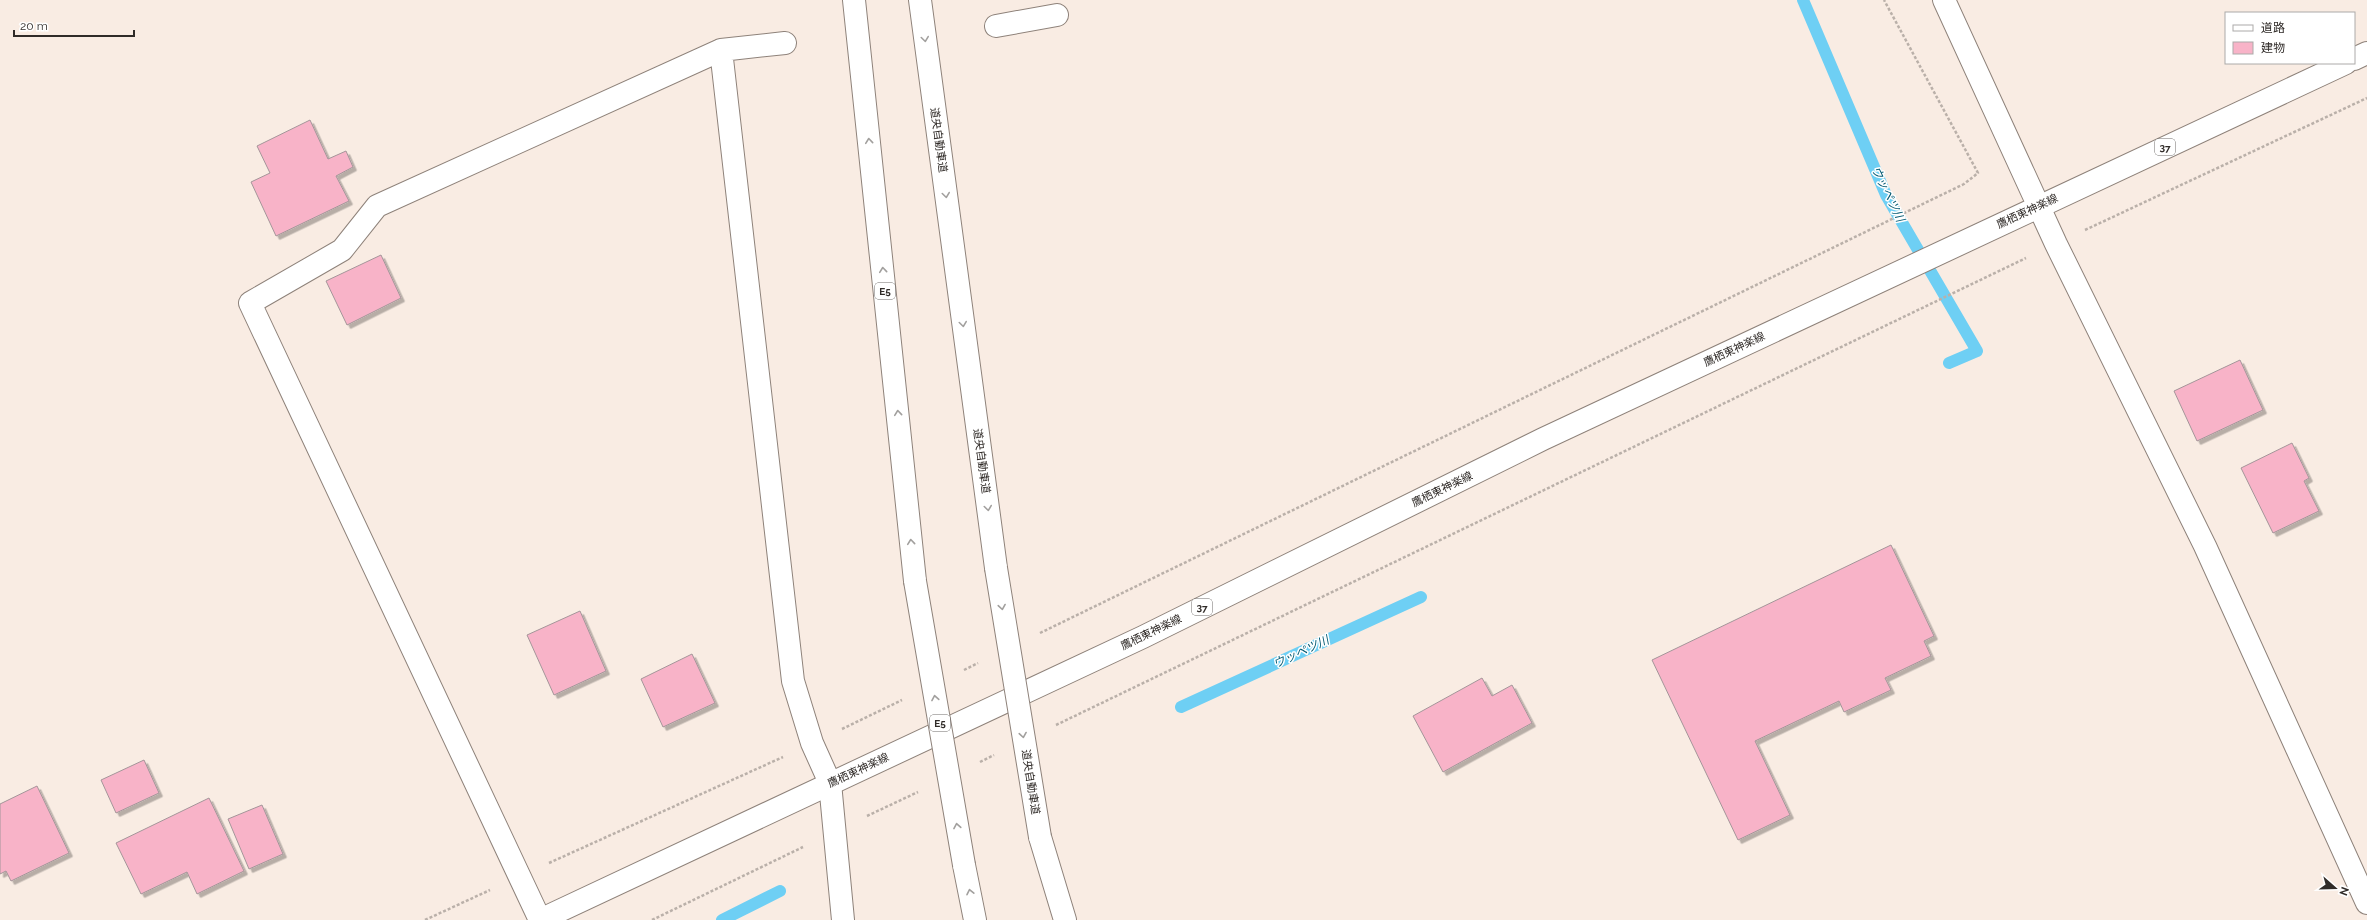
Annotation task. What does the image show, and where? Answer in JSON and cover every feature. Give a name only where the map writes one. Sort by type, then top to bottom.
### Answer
[{"type":"main road","name":"E5","points":[[854,0],[915,581],[964,865],[975,920]]},
{"type":"main road","name":"道央自動車道","points":[[920,0],[996,568],[1040,837],[1059,920]]},
{"type":"main road","points":[[1944,0],[2040,205],[2056,244],[2205,546],[2367,903]]},
{"type":"main road","points":[[996,26],[1057,15]]},
{"type":"main road","points":[[540,920],[250,303],[342,250],[377,206],[721,50],[785,43]]},
{"type":"main road","points":[[721,50],[793,681],[812,743],[830,783],[843,920]]},
{"type":"main road","points":[[2355,60],[2367,54]]},
{"type":"main road","name":"鷹栖東神楽線","points":[[540,920],[1143,637],[1543,439],[2344,64]]},
{"type":"main road","points":[[1040,837],[1065,920]]},
{"type":"path","points":[[1035,635],[1964,184],[1978,173],[1884,0]]},
{"type":"path","points":[[1050,728],[1999,271],[2367,98]]},
{"type":"path","points":[[963,670],[985,660]]},
{"type":"path","points":[[425,920],[812,743],[906,698]]},
{"type":"path","points":[[979,762],[1000,752]]},
{"type":"path","points":[[652,920],[921,790]]},
{"type":"building","points":[[310,120],[328,159],[346,151],[353,167],[336,176],[349,201],[276,236],[251,182],[270,173],[257,146]]},
{"type":"building","points":[[381,255],[401,298],[347,325],[326,281]]},
{"type":"building","points":[[2240,360],[2263,410],[2197,441],[2174,391]]},
{"type":"building","points":[[2292,443],[2309,478],[2304,481],[2319,511],[2273,533],[2241,468]]},
{"type":"building","points":[[1891,545],[1934,636],[1924,641],[1931,656],[1885,678],[1891,690],[1844,712],[1839,701],[1755,741],[1790,815],[1738,840],[1652,660]]},
{"type":"building","points":[[580,611],[606,671],[554,695],[527,635]]},
{"type":"building","points":[[692,654],[715,703],[663,727],[641,679]]},
{"type":"building","points":[[1482,678],[1492,696],[1512,685],[1532,723],[1443,772],[1413,716]]},
{"type":"building","points":[[144,760],[159,793],[116,813],[101,780]]},
{"type":"building","points":[[37,786],[69,853],[11,881],[6,871],[0,874],[0,804]]},
{"type":"building","points":[[209,798],[244,871],[197,894],[187,872],[141,894],[116,843]]},
{"type":"building","points":[[262,805],[283,854],[249,869],[228,819]]},
{"type":"waterway","name":"ウッペツ川","points":[[1803,0],[1886,195],[1977,351],[1949,363]]},
{"type":"waterway","name":"ウッペツ川","points":[[1181,707],[1421,597]]},
{"type":"waterway","name":"ウッペツ川","points":[[722,920],[780,891]]}]
